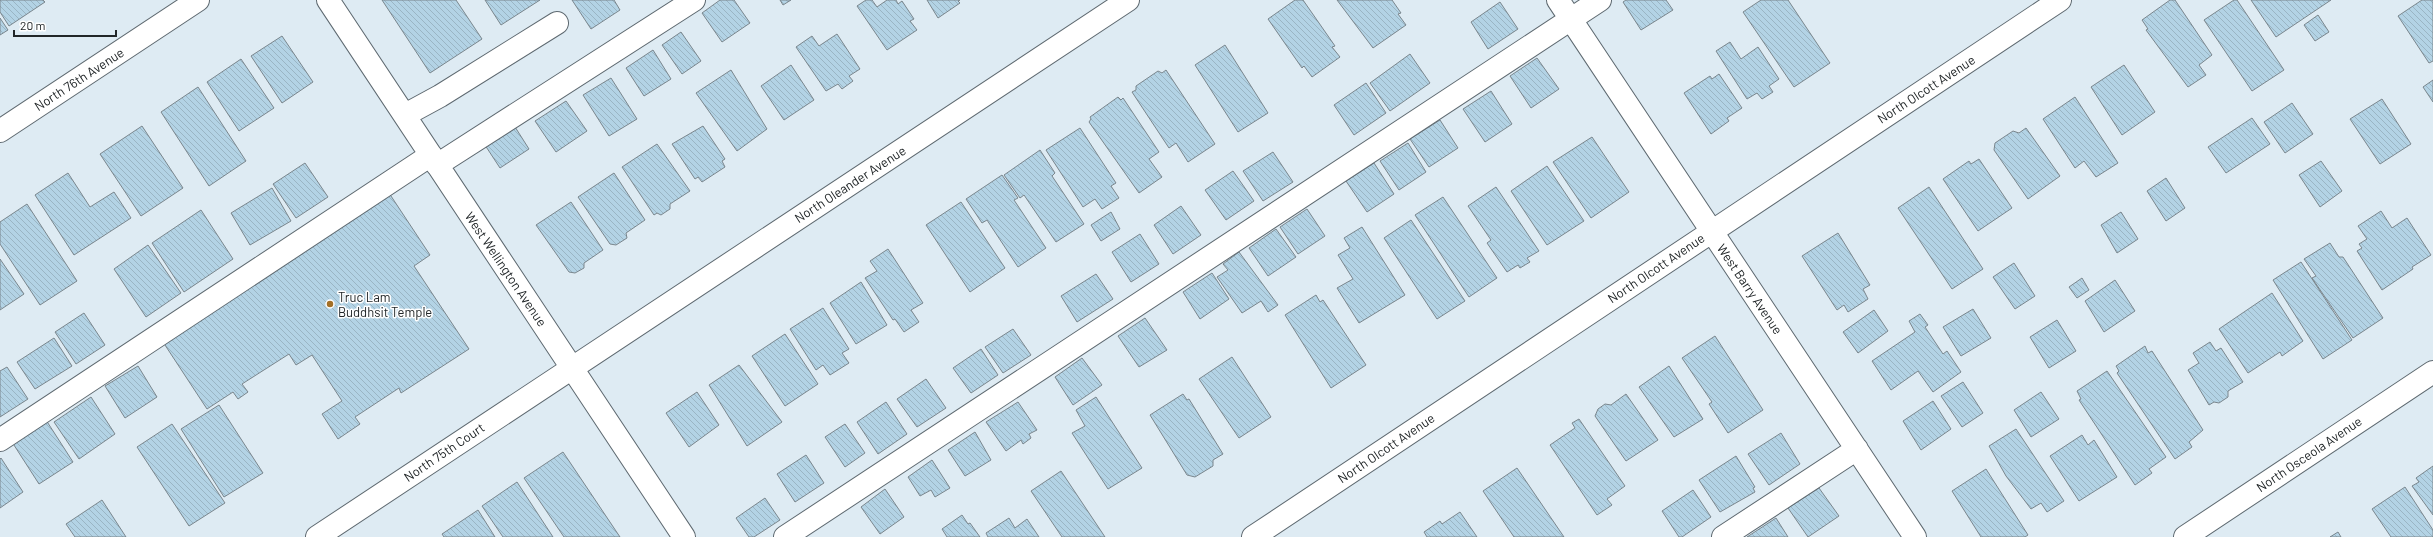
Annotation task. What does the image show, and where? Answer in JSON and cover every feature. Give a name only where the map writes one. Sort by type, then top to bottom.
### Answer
[{"type":"street","name":"North 76th Avenue","points":[[0,131],[198,0]]},
{"type":"street","name":"West Wellington Avenue","points":[[328,0],[684,537]]},
{"type":"street","points":[[0,440],[434,160],[694,0]]},
{"type":"street","name":"North Oleander Avenue","points":[[572,368],[1128,0]]},
{"type":"street","name":"West Barry Avenue","points":[[1558,0],[1915,537]]},
{"type":"street","points":[[784,537],[1600,0]]},
{"type":"street","name":"North Olcott Avenue","points":[[1253,537],[2060,0]]},
{"type":"street","points":[[405,115],[440,96],[557,23]]},
{"type":"street","name":"North 75th Court","points":[[317,537],[572,368]]},
{"type":"street","name":"North Osceola Avenue","points":[[2185,537],[2433,372]]},
{"type":"street","points":[[1723,537],[1857,449]]},
{"type":"building","points":[[0,0],[43,0],[45,2],[9,26],[0,12]]},
{"type":"building","points":[[382,0],[456,0],[482,39],[430,73]]},
{"type":"building","points":[[485,0],[540,0],[501,25]]},
{"type":"building","points":[[572,0],[614,0],[620,10],[591,29]]},
{"type":"building","points":[[720,0],[734,0],[750,23],[722,42],[702,13]]},
{"type":"building","points":[[780,0],[791,0],[783,5]]},
{"type":"building","points":[[866,0],[872,0],[877,7],[887,0],[896,0],[898,4],[902,1],[914,19],[910,21],[917,30],[887,50],[857,6]]},
{"type":"building","points":[[927,0],[960,0],[958,1],[960,3],[938,18]]},
{"type":"building","points":[[1295,0],[1303,0],[1335,46],[1332,47],[1340,57],[1312,77],[1304,66],[1302,68],[1268,19]]},
{"type":"building","points":[[1337,0],[1392,0],[1401,13],[1398,14],[1406,25],[1373,48]]},
{"type":"building","points":[[1626,0],[1666,0],[1673,10],[1641,30],[1623,2]]},
{"type":"building","points":[[1761,0],[1788,0],[1830,63],[1794,87],[1743,12]]},
{"type":"building","points":[[2170,0],[2175,0],[2212,55],[2199,65],[2206,75],[2188,87],[2146,30],[2148,29],[2142,20]]},
{"type":"building","points":[[2234,0],[2237,0],[2284,70],[2252,91],[2204,20]]},
{"type":"building","points":[[2251,0],[2331,0],[2276,37]]},
{"type":"building","points":[[2422,0],[2433,0],[2433,61],[2429,63],[2398,16]]},
{"type":"building","points":[[1500,2],[1518,29],[1488,49],[1471,22]]},
{"type":"building","points":[[2318,15],[2329,32],[2315,41],[2304,25]]},
{"type":"building","points":[[0,18],[8,30],[0,35]]},
{"type":"building","points":[[681,32],[701,61],[682,74],[662,45]]},
{"type":"building","points":[[837,34],[860,69],[849,76],[853,81],[842,89],[838,84],[826,91],[796,47],[812,36],[819,46]]},
{"type":"building","points":[[282,36],[313,82],[282,103],[251,56]]},
{"type":"building","points":[[1730,42],[1741,59],[1758,47],[1779,79],[1769,86],[1773,92],[1762,99],[1757,93],[1747,99],[1716,51]]},
{"type":"building","points":[[1225,45],[1268,113],[1238,132],[1195,65]]},
{"type":"building","points":[[653,50],[671,79],[644,96],[626,68]]},
{"type":"building","points":[[1410,54],[1430,83],[1390,111],[1370,83]]},
{"type":"building","points":[[1537,58],[1559,89],[1531,108],[1510,76]]},
{"type":"building","points":[[241,59],[274,108],[239,131],[207,82]]},
{"type":"building","points":[[791,65],[814,100],[784,120],[761,86]]},
{"type":"building","points":[[2124,65],[2155,112],[2122,135],[2091,87]]},
{"type":"building","points":[[731,70],[767,129],[737,151],[696,93]]},
{"type":"building","points":[[1166,70],[1215,144],[1188,162],[1176,143],[1169,148],[1132,92],[1136,90],[1136,86],[1158,71],[1162,73]]},
{"type":"building","points":[[1719,74],[1742,108],[1727,118],[1729,121],[1711,134],[1684,93],[1710,76],[1712,79]]},
{"type":"building","points":[[611,78],[637,119],[609,136],[583,95]]},
{"type":"building","points":[[2433,80],[2433,102],[2423,87]]},
{"type":"building","points":[[1366,83],[1386,113],[1354,135],[1334,105]]},
{"type":"building","points":[[198,87],[246,161],[209,186],[161,112]]},
{"type":"building","points":[[1491,91],[1512,124],[1485,142],[1463,109]]},
{"type":"building","points":[[1118,97],[1121,100],[1123,98],[1159,152],[1149,159],[1162,177],[1139,193],[1089,122],[1091,119],[1090,117]]},
{"type":"building","points":[[2075,97],[2118,163],[2096,177],[2084,161],[2075,168],[2043,119]]},
{"type":"building","points":[[2382,99],[2411,144],[2380,164],[2350,119]]},
{"type":"building","points":[[566,101],[587,131],[556,152],[535,121]]},
{"type":"building","points":[[2292,103],[2313,134],[2285,153],[2264,122]]},
{"type":"building","points":[[2252,118],[2270,144],[2226,173],[2208,147]]},
{"type":"building","points":[[510,119],[529,149],[500,168],[481,139]]},
{"type":"building","points":[[1440,120],[1458,148],[1429,167],[1410,139]]},
{"type":"building","points":[[142,126],[183,188],[141,216],[100,154]]},
{"type":"building","points":[[703,126],[725,159],[722,161],[725,167],[702,182],[698,177],[695,179],[672,144]]},
{"type":"building","points":[[1080,128],[1116,183],[1111,186],[1119,198],[1102,209],[1095,199],[1083,207],[1046,150]]},
{"type":"building","points":[[2026,128],[2060,176],[2028,199],[1994,150],[1995,143],[2013,131],[2019,133]]},
{"type":"building","points":[[1592,137],[1629,192],[1591,218],[1553,162]]},
{"type":"building","points":[[1408,143],[1426,172],[1399,190],[1380,161]]},
{"type":"building","points":[[657,144],[690,191],[670,204],[670,209],[661,215],[657,213],[654,215],[622,167]]},
{"type":"building","points":[[1040,150],[1055,173],[1052,176],[1084,224],[1056,242],[1024,195],[1020,198],[1004,175]]},
{"type":"building","points":[[1273,152],[1293,182],[1263,201],[1243,171]]},
{"type":"building","points":[[1979,159],[2012,208],[1978,231],[1943,179],[1969,161],[1971,164]]},
{"type":"building","points":[[2321,161],[2342,191],[2320,207],[2299,175]]},
{"type":"building","points":[[305,163],[328,197],[296,218],[273,184]]},
{"type":"building","points":[[1374,163],[1394,194],[1367,212],[1346,181]]},
{"type":"building","points":[[1547,166],[1584,221],[1547,245],[1511,191]]},
{"type":"building","points":[[1233,171],[1254,201],[1226,220],[1205,190]]},
{"type":"building","points":[[68,173],[90,207],[114,192],[131,218],[74,255],[35,195]]},
{"type":"building","points":[[614,173],[645,220],[626,233],[627,238],[616,245],[610,244],[578,197]]},
{"type":"building","points":[[1002,175],[1018,198],[1014,200],[1046,248],[1018,267],[987,220],[982,223],[966,199]]},
{"type":"building","points":[[2166,178],[2185,208],[2166,221],[2147,191]]},
{"type":"building","points":[[1496,187],[1539,251],[1527,258],[1530,262],[1520,268],[1518,265],[1507,272],[1487,243],[1491,240],[1468,206]]},
{"type":"building","points":[[1929,187],[1983,269],[1952,289],[1898,208]]},
{"type":"building","points":[[272,188],[291,221],[250,245],[231,213]]},
{"type":"building","name":"Truc Lam Buddhsit Temple","points":[[389,193],[430,255],[414,266],[469,349],[401,393],[399,388],[355,417],[360,424],[338,439],[322,414],[342,401],[312,355],[296,365],[289,354],[242,384],[248,392],[238,399],[233,392],[207,409],[163,342]]},
{"type":"building","points":[[1443,197],[1497,278],[1469,297],[1415,215]]},
{"type":"building","points":[[571,202],[603,250],[584,263],[584,268],[575,273],[569,272],[536,225]]},
{"type":"building","points":[[961,202],[1005,268],[970,292],[926,225]]},
{"type":"building","points":[[27,204],[77,281],[40,305],[0,244],[0,222]]},
{"type":"building","points":[[1181,206],[1201,235],[1173,254],[1154,225]]},
{"type":"building","points":[[1307,209],[1325,236],[1298,254],[1280,227]]},
{"type":"building","points":[[201,210],[233,259],[184,292],[152,243]]},
{"type":"building","points":[[2381,211],[2392,228],[2407,218],[2431,255],[2412,267],[2413,269],[2382,290],[2357,251],[2362,248],[2359,244],[2367,239],[2358,226]]},
{"type":"building","points":[[1111,212],[1120,229],[1101,241],[1091,225]]},
{"type":"building","points":[[2121,212],[2138,239],[2117,253],[2101,225]]},
{"type":"building","points":[[1411,220],[1465,301],[1437,319],[1384,238]]},
{"type":"building","points":[[1362,227],[1405,295],[1359,323],[1337,288],[1353,279],[1338,255],[1350,248],[1344,238]]},
{"type":"building","points":[[1276,229],[1296,257],[1268,276],[1249,248]]},
{"type":"building","points":[[1838,233],[1870,285],[1863,289],[1868,299],[1848,312],[1844,305],[1837,310],[1802,256]]},
{"type":"building","points":[[1140,234],[1159,264],[1131,282],[1112,252]]},
{"type":"building","points":[[2330,243],[2339,257],[2343,257],[2383,318],[2353,338],[2312,278],[2316,276],[2304,259]]},
{"type":"building","points":[[148,245],[181,293],[146,317],[114,269]]},
{"type":"building","points":[[888,249],[923,303],[911,310],[919,322],[904,332],[895,319],[893,320],[865,278],[877,271],[870,261]]},
{"type":"building","points":[[1239,252],[1278,305],[1268,312],[1261,301],[1242,313],[1217,277],[1228,270],[1223,264]]},
{"type":"building","points":[[0,259],[24,294],[0,310]]},
{"type":"building","points":[[2301,262],[2352,340],[2323,359],[2273,280]]},
{"type":"building","points":[[2014,263],[2035,296],[2015,309],[1993,277]]},
{"type":"building","points":[[1212,273],[1229,299],[1200,319],[1183,292]]},
{"type":"building","points":[[1096,274],[1113,299],[1077,322],[1061,296]]},
{"type":"building","points":[[2082,278],[2089,290],[2077,298],[2069,287]]},
{"type":"building","points":[[2115,280],[2135,311],[2104,332],[2085,301]]},
{"type":"building","points":[[861,282],[887,325],[856,344],[830,303]]},
{"type":"building","points":[[2272,293],[2303,341],[2282,356],[2280,352],[2248,373],[2219,329]]},
{"type":"building","points":[[1316,295],[1320,302],[1323,300],[1366,365],[1331,388],[1285,315]]},
{"type":"building","points":[[823,308],[849,349],[842,353],[849,363],[830,375],[823,365],[816,370],[790,329]]},
{"type":"building","points":[[1973,309],[1991,338],[1961,356],[1943,327]]},
{"type":"building","points":[[1874,310],[1888,331],[1858,353],[1843,332]]},
{"type":"building","points":[[84,313],[105,345],[76,364],[55,332]]},
{"type":"building","points":[[1920,314],[1928,325],[1925,327],[1943,354],[1947,351],[1961,372],[1933,392],[1918,371],[1891,390],[1872,361],[1915,332],[1909,321]]},
{"type":"building","points":[[1145,318],[1167,350],[1139,367],[1118,336]]},
{"type":"building","points":[[2057,320],[2076,351],[2049,368],[2030,337]]},
{"type":"building","points":[[1013,329],[1031,355],[1003,373],[985,347]]},
{"type":"building","points":[[785,334],[818,384],[785,406],[752,356]]},
{"type":"building","points":[[1715,336],[1763,410],[1728,433],[1709,404],[1712,402],[1682,358]]},
{"type":"building","points":[[54,338],[72,366],[35,389],[17,362]]},
{"type":"building","points":[[2210,342],[2216,351],[2221,348],[2243,382],[2228,391],[2228,397],[2219,403],[2214,402],[2209,405],[2188,370],[2199,363],[2193,353]]},
{"type":"building","points":[[2145,346],[2148,353],[2152,351],[2203,430],[2189,442],[2192,447],[2175,459],[2117,373],[2119,371],[2116,366]]},
{"type":"building","points":[[981,349],[998,375],[971,393],[953,368]]},
{"type":"building","points":[[1232,357],[1271,417],[1239,438],[1199,379]]},
{"type":"building","points":[[1082,358],[1102,385],[1073,405],[1055,377]]},
{"type":"building","points":[[739,365],[782,422],[747,446],[709,385]]},
{"type":"building","points":[[138,366],[157,397],[125,418],[105,386]]},
{"type":"building","points":[[1669,366],[1703,419],[1674,437],[1639,387]]},
{"type":"building","points":[[7,367],[28,399],[0,417],[0,371]]},
{"type":"building","points":[[2107,371],[2166,457],[2149,469],[2152,473],[2135,485],[2079,400],[2081,399],[2077,391]]},
{"type":"building","points":[[926,379],[946,408],[917,427],[897,399]]},
{"type":"building","points":[[1963,382],[1983,413],[1962,427],[1941,396]]},
{"type":"building","points":[[697,392],[719,425],[689,447],[666,413]]},
{"type":"building","points":[[2041,392],[2059,419],[2031,437],[2014,410]]},
{"type":"building","points":[[1183,394],[1187,400],[1189,399],[1223,454],[1213,460],[1213,466],[1195,477],[1187,475],[1150,415]]},
{"type":"building","points":[[1626,394],[1658,440],[1626,461],[1595,416],[1598,409],[1605,404],[1611,405]]},
{"type":"building","points":[[91,397],[115,434],[79,459],[54,422]]},
{"type":"building","points":[[1096,397],[1142,468],[1108,489],[1072,433],[1085,426],[1076,410]]},
{"type":"building","points":[[1933,401],[1951,429],[1921,450],[1903,421]]},
{"type":"building","points":[[886,402],[907,434],[878,454],[857,422]]},
{"type":"building","points":[[1018,402],[1037,430],[1029,434],[1031,438],[1023,444],[1021,440],[1006,451],[986,422]]},
{"type":"building","points":[[219,405],[263,473],[224,497],[181,429]]},
{"type":"building","points":[[1579,419],[1625,486],[1607,499],[1612,505],[1597,515],[1550,445],[1575,428],[1572,423]]},
{"type":"building","points":[[46,420],[73,462],[39,484],[12,442]]},
{"type":"building","points":[[172,424],[225,503],[189,526],[137,447]]},
{"type":"building","points":[[845,424],[865,453],[845,467],[825,437]]},
{"type":"building","points":[[2016,429],[2064,501],[2047,512],[2041,503],[2031,509],[2006,476],[1989,446]]},
{"type":"building","points":[[975,432],[991,460],[965,476],[948,450]]},
{"type":"building","points":[[1781,433],[1800,464],[1769,485],[1748,454]]},
{"type":"building","points":[[2082,435],[2088,445],[2094,440],[2117,477],[2079,501],[2050,456]]},
{"type":"building","points":[[563,452],[620,537],[564,537],[524,478]]},
{"type":"building","points":[[806,455],[824,483],[795,502],[777,474]]},
{"type":"building","points":[[1736,456],[1755,487],[1753,488],[1755,492],[1720,512],[1699,480]]},
{"type":"building","points":[[1,458],[23,492],[0,508],[0,459]]},
{"type":"building","points":[[932,460],[950,488],[935,497],[931,490],[920,496],[908,477]]},
{"type":"building","points":[[2433,466],[2433,515],[2412,486],[2419,482],[2416,478]]},
{"type":"building","points":[[1517,468],[1564,537],[1514,537],[1483,491]]},
{"type":"building","points":[[1986,469],[2028,535],[2025,537],[1981,537],[1952,491]]},
{"type":"building","points":[[1061,471],[1105,537],[1062,537],[1031,491]]},
{"type":"building","points":[[517,482],[553,537],[503,537],[482,506]]},
{"type":"building","points":[[2405,487],[2433,530],[2433,537],[2391,537],[2372,509]]},
{"type":"building","points":[[1819,488],[1839,516],[1808,537],[1788,508]]},
{"type":"building","points":[[885,489],[904,517],[880,534],[861,507]]},
{"type":"building","points":[[1693,490],[1711,517],[1682,537],[1679,537],[1662,511]]},
{"type":"building","points":[[765,498],[780,520],[754,537],[749,537],[736,518]]},
{"type":"building","points":[[102,500],[126,537],[75,537],[66,524]]},
{"type":"building","points":[[478,510],[495,537],[444,537],[442,534]]},
{"type":"building","points":[[1460,512],[1477,537],[1427,537],[1424,532],[1440,521],[1442,524]]},
{"type":"building","points":[[962,515],[980,537],[947,537],[942,529]]},
{"type":"building","points":[[1009,518],[1015,528],[1027,519],[1039,537],[988,537],[986,533]]},
{"type":"building","points":[[1776,518],[1788,537],[1747,537]]},
{"type":"building","points":[[2338,532],[2341,537],[2330,537]]},
{"type":"place","name":"Truc Lam Buddhsit Temple","points":[[330,304]]}]
